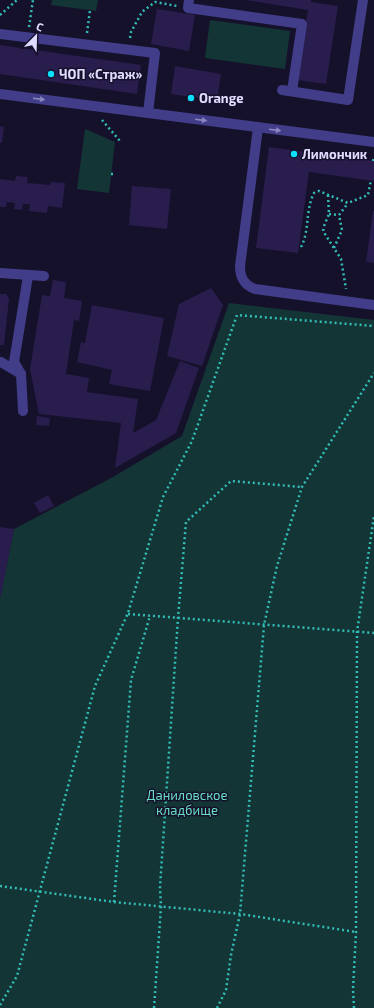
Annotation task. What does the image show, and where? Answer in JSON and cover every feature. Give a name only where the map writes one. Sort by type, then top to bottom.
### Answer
[{"type":"street","points":[[189,4],[302,24],[287,91],[348,100],[363,0]]},
{"type":"street","points":[[0,34],[155,53],[148,113]]},
{"type":"street","points":[[0,94],[374,142]]},
{"type":"street","points":[[258,128],[240,266],[240,274],[243,281],[248,286],[255,289],[374,305]]},
{"type":"street","points":[[0,273],[44,276]]},
{"type":"street","points":[[23,411],[21,374],[14,362],[28,276]]},
{"type":"street","points":[[1,362],[21,374]]},
{"type":"path","points":[[0,15],[17,0]]},
{"type":"path","points":[[31,11],[33,0]]},
{"type":"path","points":[[128,50],[131,32],[142,12],[155,2],[189,4]]},
{"type":"path","points":[[89,18],[90,10]]},
{"type":"path","points":[[99,116],[120,141]]},
{"type":"path","points":[[373,161],[374,157]]},
{"type":"path","points":[[111,174],[116,174]]},
{"type":"path","points":[[334,248],[342,230],[339,215],[348,203],[367,196],[371,180]]},
{"type":"path","points":[[301,247],[306,234],[308,213],[314,193],[319,191],[348,203]]},
{"type":"path","points":[[328,195],[329,214],[323,229],[324,234],[342,262],[348,301]]},
{"type":"path","points":[[329,214],[339,215]]},
{"type":"path","points":[[0,1005],[17,976],[38,892],[95,686],[128,614],[163,496],[192,442],[237,315],[374,326]]},
{"type":"path","points":[[217,1008],[226,990],[231,955],[240,914],[264,625],[277,566],[302,487],[374,373]]},
{"type":"path","points":[[154,1008],[161,907],[160,887],[186,522],[231,481],[302,487]]},
{"type":"path","points":[[354,1008],[353,990],[356,932],[357,632],[374,516]]},
{"type":"path","points":[[128,614],[374,633]]},
{"type":"path","points":[[114,902],[131,680],[150,616]]},
{"type":"path","points":[[0,886],[114,902],[240,914],[356,932]]},
{"type":"green space","points":[[52,0],[98,0],[96,11],[51,5]]},
{"type":"green space","points":[[210,20],[290,31],[285,69],[205,58]]},
{"type":"green space","points":[[85,129],[115,142],[109,193],[77,189]]},
{"type":"green space","name":"Даниловское кладбище","points":[[229,303],[374,320],[374,1008],[0,1008],[0,598],[14,529],[113,477],[182,436]]},
{"type":"building","points":[[246,0],[311,0],[311,2],[338,6],[326,84],[297,80],[308,10]]},
{"type":"building","points":[[157,9],[195,15],[189,51],[151,44]]},
{"type":"building","points":[[0,45],[141,65],[137,94],[0,74]]},
{"type":"building","points":[[175,66],[221,74],[217,101],[171,94]]},
{"type":"building","points":[[0,126],[4,127],[2,143],[0,143]]},
{"type":"building","points":[[269,147],[374,161],[374,181],[309,172],[298,253],[256,248]]},
{"type":"building","points":[[16,176],[28,177],[27,183],[50,185],[51,182],[65,183],[62,208],[48,206],[47,213],[29,211],[30,204],[23,204],[22,210],[14,209],[15,203],[7,202],[6,207],[0,207],[0,179],[15,181]]},
{"type":"building","points":[[132,186],[171,189],[167,229],[129,225]]},
{"type":"building","points":[[374,211],[374,263],[366,262]]},
{"type":"building","points":[[53,280],[66,282],[64,298],[82,301],[79,321],[74,320],[66,374],[89,378],[87,392],[138,399],[133,433],[156,420],[180,361],[199,368],[176,433],[115,468],[121,423],[39,414],[30,369],[42,295],[50,296]]},
{"type":"building","points":[[211,288],[223,305],[202,366],[167,356],[179,304]]},
{"type":"building","points":[[0,294],[6,294],[9,299],[4,345],[0,345]]},
{"type":"building","points":[[92,305],[164,318],[150,391],[109,384],[112,370],[77,362],[81,342],[85,343]]},
{"type":"building","points":[[37,416],[50,418],[49,426],[36,425]]},
{"type":"building","points":[[48,495],[54,506],[40,513],[34,503]]},
{"type":"building","points":[[0,527],[14,529],[1,595],[0,595]]},
{"type":"place","name":"ЧОП «Страж»","points":[[51,74]]},
{"type":"place","name":"Orange","points":[[191,98]]},
{"type":"place","name":"Лимончик","points":[[294,154]]}]
